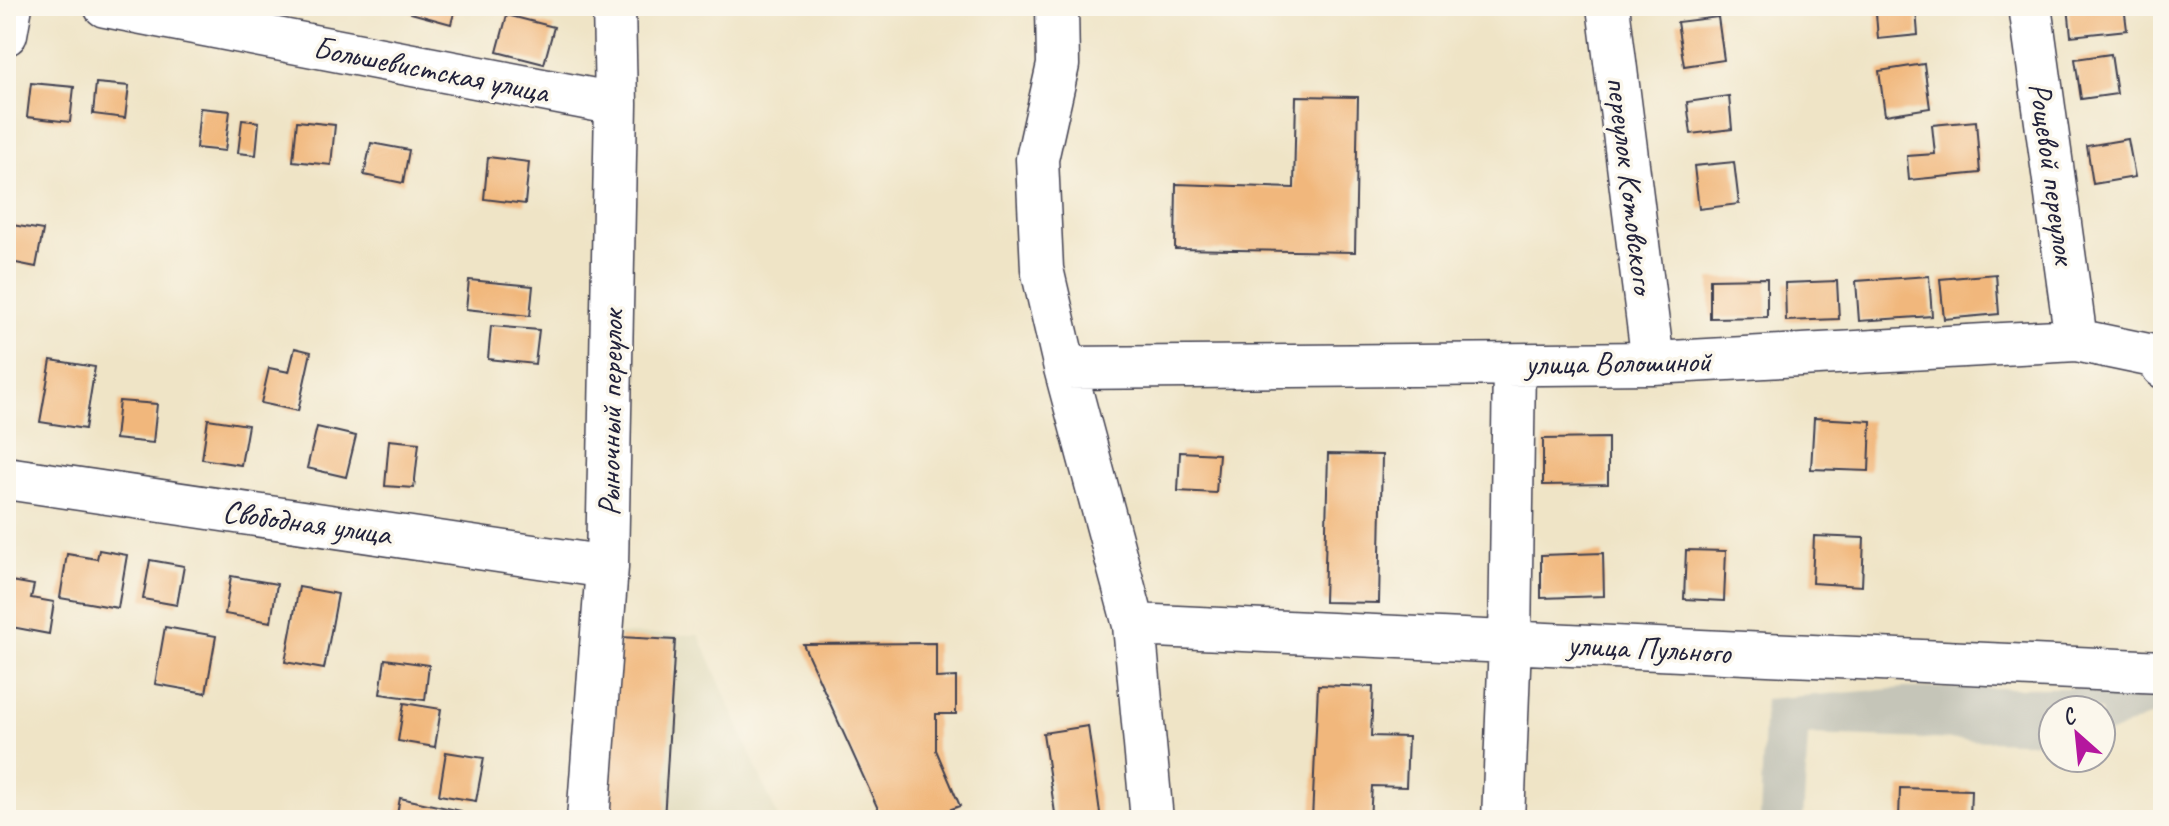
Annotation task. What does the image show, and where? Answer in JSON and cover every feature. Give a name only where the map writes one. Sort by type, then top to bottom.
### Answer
[{"type":"street","points":[[6,34],[11,6]]},
{"type":"street","name":"Большевистская улица","points":[[105,6],[616,104]]},
{"type":"street","name":"Рыночный переулок","points":[[588,820],[607,567],[616,104],[614,6]]},
{"type":"street","points":[[1057,6],[1058,65],[1037,159],[1042,269],[1065,368],[1134,625],[1152,820]]},
{"type":"street","name":"переулок Котовского","points":[[1608,6],[1653,363]]},
{"type":"street","name":"Рощевой переулок","points":[[2030,6],[2076,340]]},
{"type":"street","name":"улица Волошиной","points":[[1065,368],[1653,363],[2076,340],[2158,357],[2163,367]]},
{"type":"street","points":[[1503,820],[1510,642],[1514,365]]},
{"type":"street","name":"Свободная улица","points":[[6,478],[607,567]]},
{"type":"street","name":"улица Пульного","points":[[1134,625],[2163,672]]},
{"type":"shaded area","points":[[618,634],[699,635],[779,820],[605,820]]},
{"type":"shaded area","points":[[1905,688],[2163,688],[2162,711],[2117,730],[2117,694],[2037,694],[2037,742],[1808,735],[1803,820],[1760,820],[1765,699]]},
{"type":"building","points":[[413,6],[456,6],[451,24],[411,13]]},
{"type":"building","points":[[2068,6],[2124,6],[2127,30],[2071,36]]},
{"type":"building","points":[[1916,10],[1918,35],[1878,39],[1876,13]]},
{"type":"building","points":[[507,15],[554,27],[544,64],[497,52]]},
{"type":"building","points":[[1718,17],[1724,60],[1684,66],[1677,22]]},
{"type":"building","points":[[2111,54],[2117,94],[2081,99],[2075,59]]},
{"type":"building","points":[[1924,64],[1930,108],[1885,115],[1879,71]]},
{"type":"building","points":[[31,83],[74,87],[70,122],[27,117]]},
{"type":"building","points":[[96,83],[129,86],[125,118],[93,114]]},
{"type":"building","points":[[1296,96],[1358,97],[1355,252],[1175,249],[1176,184],[1294,188]]},
{"type":"building","points":[[1729,96],[1732,129],[1691,134],[1687,102]]},
{"type":"building","points":[[200,108],[230,111],[225,151],[196,148]]},
{"type":"building","points":[[242,120],[259,122],[256,155],[238,153]]},
{"type":"building","points":[[297,121],[335,125],[331,165],[293,161]]},
{"type":"building","points":[[1976,121],[1980,173],[1909,180],[1907,156],[1935,154],[1932,125]]},
{"type":"building","points":[[2128,139],[2135,177],[2093,184],[2087,146]]},
{"type":"building","points":[[371,143],[409,150],[403,183],[364,175]]},
{"type":"building","points":[[488,157],[529,162],[525,204],[484,199]]},
{"type":"building","points":[[1734,162],[1739,204],[1699,209],[1694,166]]},
{"type":"building","points":[[6,224],[43,230],[36,267],[6,261]]},
{"type":"building","points":[[1996,274],[1999,314],[1944,319],[1940,279]]},
{"type":"building","points":[[1929,276],[1932,316],[1859,321],[1856,281]]},
{"type":"building","points":[[1767,278],[1767,317],[1710,318],[1710,279]]},
{"type":"building","points":[[469,280],[533,286],[530,316],[466,309]]},
{"type":"building","points":[[1837,281],[1839,319],[1786,321],[1785,283]]},
{"type":"building","points":[[491,326],[539,330],[535,364],[488,359]]},
{"type":"building","points":[[295,348],[311,352],[298,411],[261,403],[269,368],[289,372]]},
{"type":"building","points":[[51,360],[95,367],[85,429],[40,422]]},
{"type":"building","points":[[6,374],[13,374],[9,409],[6,409]]},
{"type":"building","points":[[119,401],[157,404],[153,443],[115,439]]},
{"type":"building","points":[[1814,418],[1871,421],[1869,471],[1811,469]]},
{"type":"building","points":[[208,419],[248,425],[241,465],[202,459]]},
{"type":"building","points":[[317,427],[356,436],[346,477],[307,468]]},
{"type":"building","points":[[1608,438],[1608,484],[1543,485],[1543,439]]},
{"type":"building","points":[[389,440],[419,443],[414,488],[385,486]]},
{"type":"building","points":[[1180,452],[1219,454],[1216,493],[1178,491]]},
{"type":"building","points":[[1328,454],[1382,455],[1379,603],[1324,602]]},
{"type":"building","points":[[1814,536],[1864,538],[1862,586],[1812,583]]},
{"type":"building","points":[[99,550],[127,555],[118,608],[60,598],[67,554],[97,559]]},
{"type":"building","points":[[1686,550],[1726,551],[1724,601],[1684,599]]},
{"type":"building","points":[[1603,553],[1604,596],[1541,598],[1541,555]]},
{"type":"building","points":[[150,560],[184,566],[177,605],[143,599]]},
{"type":"building","points":[[231,576],[277,584],[271,622],[225,614]]},
{"type":"building","points":[[6,580],[34,585],[31,598],[54,602],[49,634],[6,626]]},
{"type":"building","points":[[299,587],[338,594],[324,669],[285,662]]},
{"type":"building","points":[[165,627],[216,636],[206,693],[155,684]]},
{"type":"building","points":[[620,637],[675,640],[664,820],[609,820]]},
{"type":"building","points":[[936,643],[936,678],[956,677],[956,714],[936,714],[936,750],[960,806],[951,809],[956,820],[883,820],[803,644]]},
{"type":"building","points":[[385,659],[429,665],[425,700],[380,694]]},
{"type":"building","points":[[1318,685],[1373,687],[1371,736],[1408,737],[1406,787],[1372,786],[1370,820],[1312,820]]},
{"type":"building","points":[[404,703],[441,709],[435,747],[398,741]]},
{"type":"building","points":[[1088,726],[1101,820],[1056,820],[1043,733]]},
{"type":"building","points":[[446,752],[484,758],[476,801],[439,795]]},
{"type":"building","points":[[1900,788],[1971,790],[1970,820],[1899,820]]},
{"type":"building","points":[[400,798],[461,811],[459,820],[396,820]]}]
